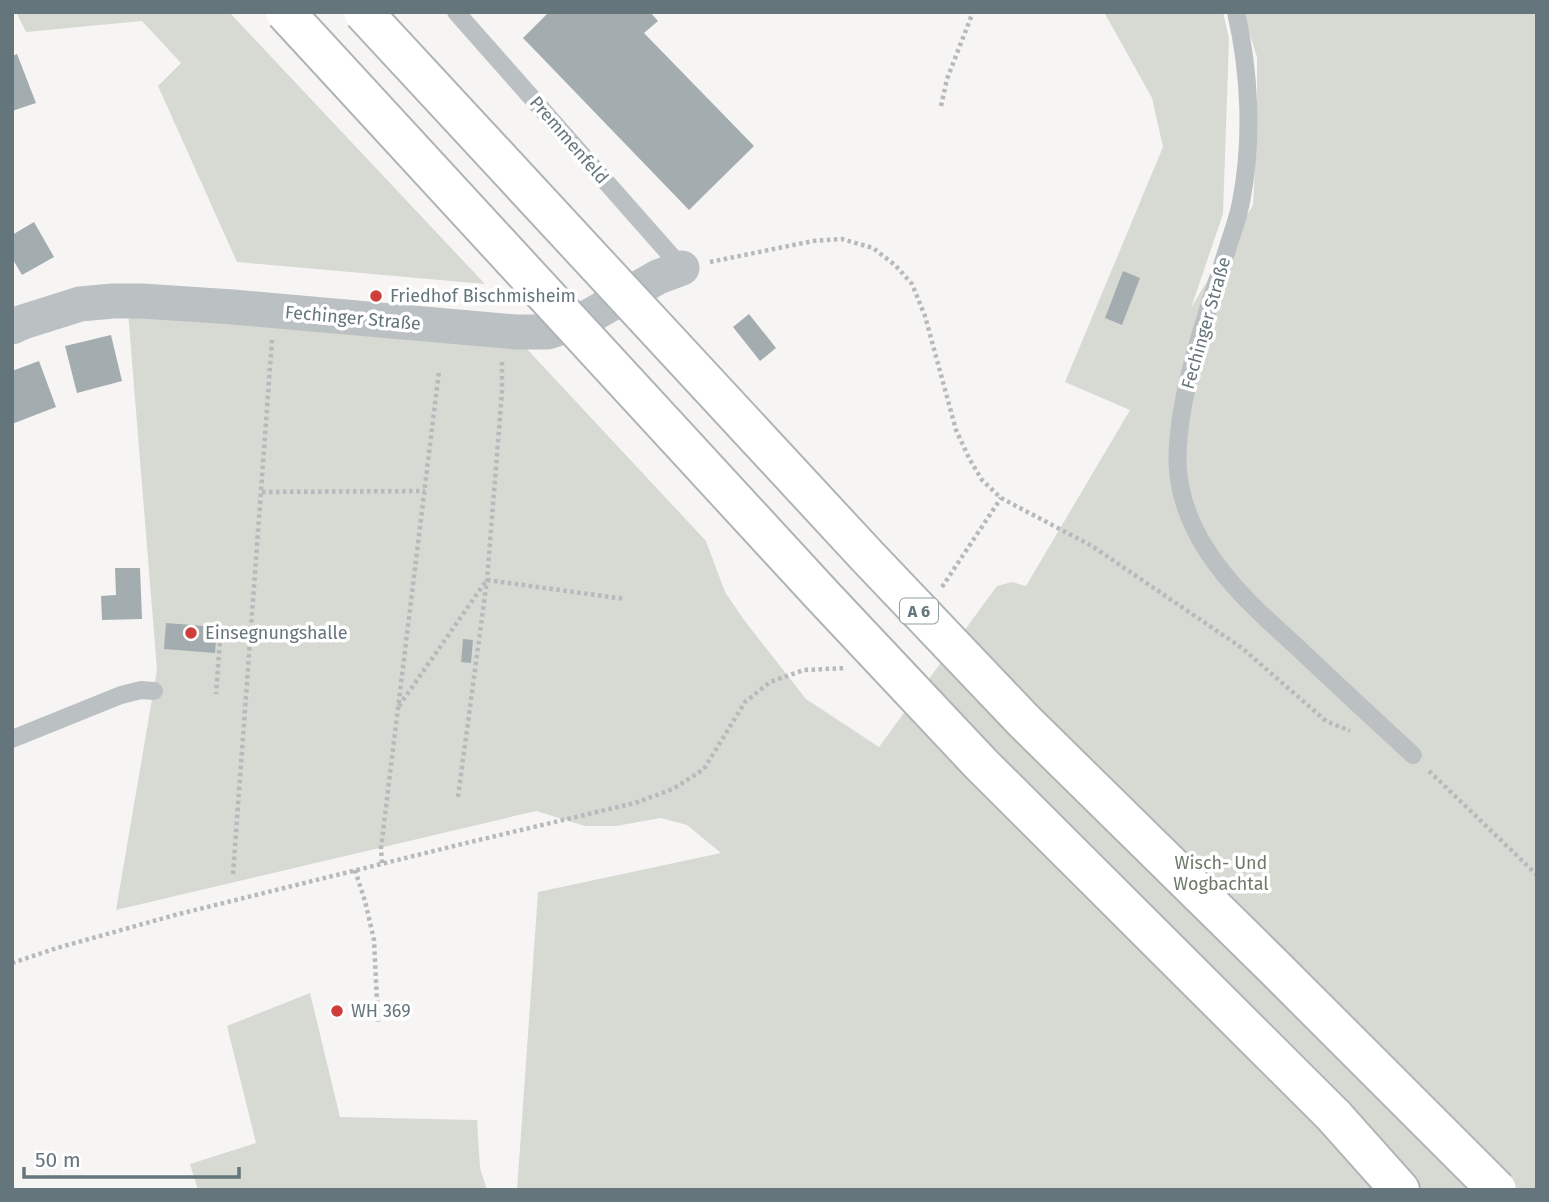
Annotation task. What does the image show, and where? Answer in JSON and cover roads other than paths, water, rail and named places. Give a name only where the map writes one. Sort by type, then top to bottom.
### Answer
[{"type":"highway","points":[[285,12],[981,764],[1334,1115],[1400,1190]]},
{"type":"highway","name":"A 6","points":[[363,12],[867,556],[1024,721],[1497,1190]]},
{"type":"street","name":"Fechinger Straße","points":[[12,327],[23,321],[80,304],[142,301],[516,332],[548,332],[581,321],[658,277],[682,268]]},
{"type":"lane","name":"Premmenfeld","points":[[456,12],[682,268]]},
{"type":"lane","name":"Fechinger Straße","points":[[1236,12],[1247,98],[1246,172],[1241,205],[1193,358],[1184,400],[1178,469],[1183,496],[1206,549],[1226,576],[1257,610],[1413,755]]},
{"type":"lane","points":[[12,739],[121,695],[141,690],[154,691]]},
{"type":"place","name":"Friedhof Bischmisheim","points":[[376,296]]},
{"type":"place","name":"Einsegnungshalle","points":[[191,633]]},
{"type":"place","name":"WH 369","points":[[337,1011]]},
{"type":"park label","name":"Wisch- Und Wogbachtal","points":[[1221,873]]}]
